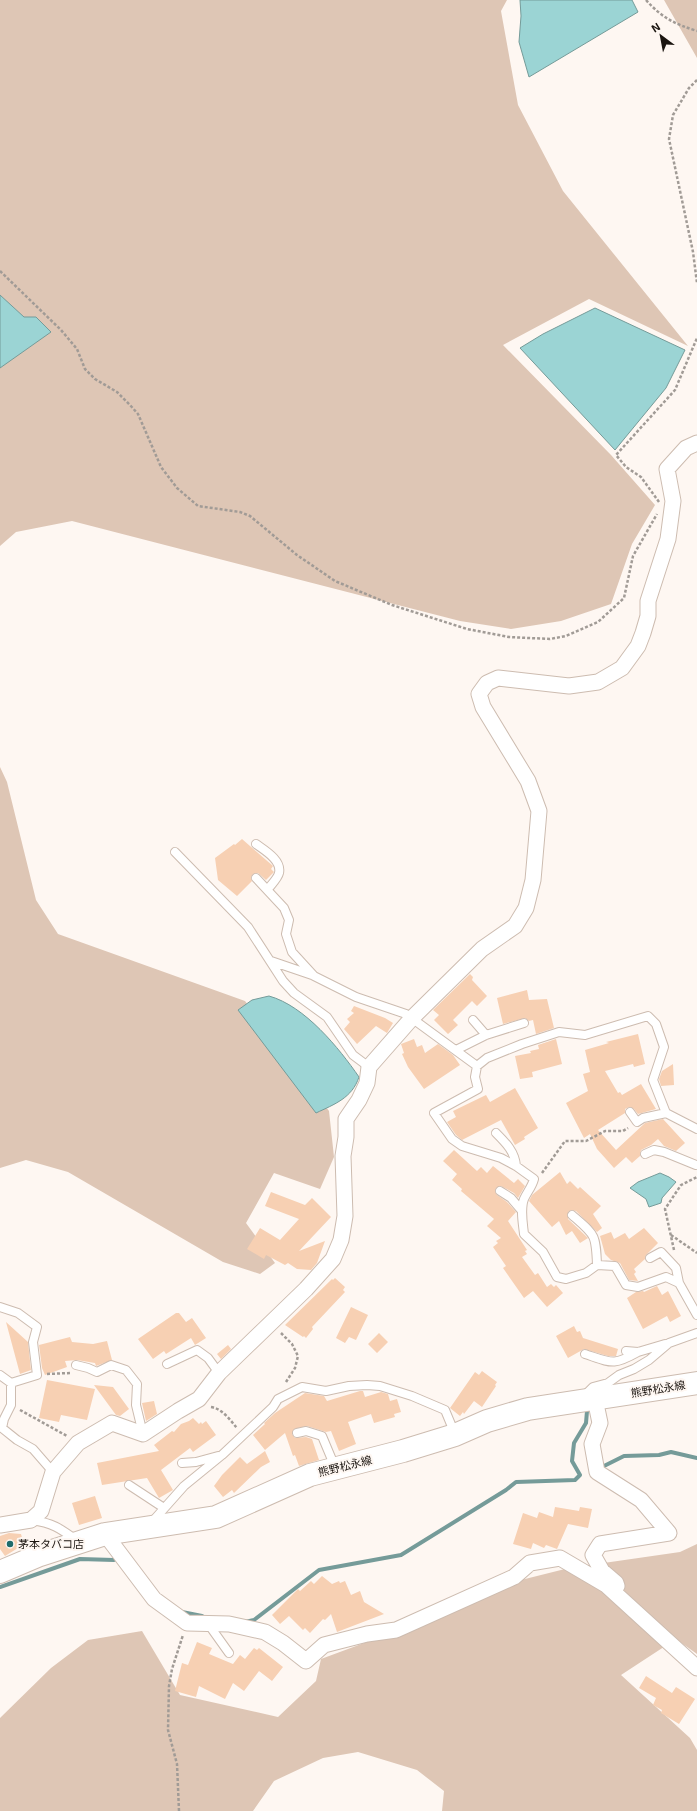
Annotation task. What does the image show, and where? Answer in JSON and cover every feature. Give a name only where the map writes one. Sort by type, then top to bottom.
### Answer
[{"type":"main road","name":"熊野松永線","points":[[0,1572],[40,1555],[105,1534],[216,1517],[310,1474],[403,1451],[455,1434],[487,1421],[528,1409],[697,1383]]},
{"type":"street","points":[[0,1525],[31,1520],[41,1511],[53,1472],[78,1443],[112,1423],[144,1434],[199,1399],[219,1373],[252,1343],[269,1324],[306,1289],[333,1259],[341,1240],[345,1216],[343,1156],[346,1119],[359,1100],[367,1083],[369,1067],[412,1018],[482,949],[515,926],[526,908],[533,880],[539,811],[528,781],[483,707],[479,694],[487,683],[498,678],[569,686],[598,682],[622,668],[638,646],[643,634],[648,616],[648,601],[668,539],[673,501],[667,470],[686,448],[697,443]]},
{"type":"street","points":[[588,1399],[600,1423],[592,1444],[597,1472],[641,1500],[669,1532],[600,1544],[593,1555],[602,1571],[616,1583],[620,1598]]},
{"type":"street","points":[[105,1534],[154,1599],[187,1623],[209,1625],[229,1624],[264,1632],[283,1643],[306,1661],[324,1645],[367,1634],[396,1630],[514,1577],[530,1563],[560,1558],[606,1585],[697,1668]]},
{"type":"lane","points":[[256,844],[275,860],[278,866],[279,873],[268,890]]},
{"type":"lane","points":[[175,852],[248,927],[294,993],[327,1017],[353,1055],[369,1067]]},
{"type":"lane","points":[[256,878],[284,908],[289,920],[286,934],[292,952],[314,976]]},
{"type":"lane","points":[[271,961],[314,976],[356,997],[406,1014],[477,1066]]},
{"type":"lane","points":[[666,1113],[653,1080],[664,1047],[656,1024],[648,1016],[586,1035],[559,1032],[522,1044],[487,1058],[477,1066],[475,1077],[478,1089],[434,1113],[452,1139],[462,1146],[501,1158],[516,1166],[534,1179],[533,1186],[524,1200],[522,1211],[524,1234],[543,1252],[557,1277],[566,1279],[586,1273],[597,1265],[614,1266],[626,1285],[638,1287],[666,1277],[678,1282]]},
{"type":"lane","points":[[474,1020],[486,1035]]},
{"type":"lane","points":[[456,1050],[486,1035],[524,1023]]},
{"type":"lane","points":[[630,1112],[637,1122],[643,1118],[666,1113],[697,1129]]},
{"type":"lane","points":[[496,1133],[515,1156],[516,1166]]},
{"type":"lane","points":[[645,1154],[654,1150],[664,1152],[697,1165]]},
{"type":"lane","points":[[500,1192],[511,1198],[522,1211]]},
{"type":"lane","points":[[572,1215],[593,1234],[596,1244],[597,1265]]},
{"type":"lane","points":[[650,1258],[661,1252],[676,1268],[678,1282],[697,1315]]},
{"type":"lane","points":[[0,1307],[18,1313],[36,1327],[33,1342],[37,1375],[11,1383]]},
{"type":"lane","points":[[585,1354],[608,1362],[620,1362],[638,1352],[697,1333]]},
{"type":"lane","points":[[588,1399],[593,1387],[608,1383],[619,1375],[634,1369],[649,1360],[669,1343]]},
{"type":"lane","points":[[167,1364],[198,1350],[208,1358],[219,1373]]},
{"type":"lane","points":[[626,1351],[638,1352]]},
{"type":"lane","points":[[76,1365],[97,1372],[111,1366],[126,1370],[137,1384],[136,1405],[144,1434]]},
{"type":"lane","points":[[0,1375],[11,1383]]},
{"type":"lane","points":[[11,1383],[11,1405],[4,1418],[2,1428],[32,1449],[53,1472]]},
{"type":"lane","points":[[146,1528],[184,1486],[222,1455],[273,1407],[278,1399],[302,1386],[326,1390],[349,1386],[380,1386],[434,1404],[445,1410],[455,1434]]},
{"type":"lane","points":[[296,1433],[306,1431],[322,1436],[335,1468]]},
{"type":"lane","points":[[182,1463],[196,1462],[222,1455]]},
{"type":"lane","points":[[129,1485],[164,1508]]},
{"type":"lane","points":[[31,1520],[48,1522],[58,1527],[79,1542]]},
{"type":"lane","points":[[209,1625],[229,1652]]},
{"type":"path","points":[[646,0],[658,14],[683,27],[697,31]]},
{"type":"path","points":[[697,80],[689,88],[673,115],[669,140],[693,252],[697,282]]},
{"type":"path","points":[[0,271],[61,330],[76,349],[85,369],[95,379],[116,392],[130,404],[138,414],[162,467],[177,488],[198,506],[240,512],[250,516],[297,554],[336,581],[392,605],[467,629],[509,637],[550,639],[566,636],[598,622],[624,598],[633,556],[658,510]]},
{"type":"path","points":[[662,504],[657,500],[641,477],[626,467],[616,455],[674,390],[697,338]]},
{"type":"path","points":[[533,1186],[565,1141],[586,1141],[606,1131],[623,1131],[637,1122]]},
{"type":"path","points":[[676,1268],[672,1235],[665,1209],[681,1185],[697,1177]]},
{"type":"path","points":[[672,1235],[697,1253]]},
{"type":"path","points":[[269,1324],[277,1329],[292,1344],[298,1356],[295,1368],[278,1399]]},
{"type":"path","points":[[37,1375],[97,1372]]},
{"type":"path","points":[[11,1405],[78,1443]]},
{"type":"path","points":[[204,1406],[216,1408],[227,1416],[243,1435]]},
{"type":"path","points":[[179,1811],[177,1764],[168,1730],[169,1686],[172,1670],[187,1623]]},
{"type":"shaded area","points":[[0,0],[507,0],[501,11],[518,105],[563,191],[688,346],[589,299],[503,345],[611,455],[655,505],[632,544],[611,604],[561,621],[511,629],[460,621],[72,521],[16,532],[0,546]]},
{"type":"shaded area","points":[[664,0],[697,0],[697,58]]},
{"type":"shaded area","points":[[0,767],[7,782],[36,900],[58,934],[245,1001],[329,1111],[334,1157],[320,1189],[274,1173],[246,1223],[275,1263],[260,1274],[223,1262],[68,1172],[26,1160],[0,1168]]},
{"type":"shaded area","points":[[697,1544],[697,1654],[676,1639],[621,1675],[690,1738],[697,1750],[697,1811],[442,1811],[444,1791],[417,1770],[358,1752],[323,1758],[274,1781],[253,1811],[0,1811],[0,1718],[51,1668],[88,1640],[142,1631],[180,1695],[278,1717],[316,1681],[321,1659],[383,1636],[517,1581],[569,1568],[680,1552]]},
{"type":"water","points":[[520,0],[632,0],[638,12],[529,77],[519,42],[521,16]]},
{"type":"water","points":[[0,295],[24,317],[36,317],[51,332],[0,368]]},
{"type":"water","points":[[595,308],[685,350],[666,388],[615,450],[520,348],[543,334]]},
{"type":"water","points":[[269,996],[282,1001],[308,1018],[331,1041],[359,1077],[352,1090],[342,1100],[316,1113],[238,1010],[252,1000]]},
{"type":"water","points":[[660,1173],[676,1182],[662,1198],[661,1203],[649,1207],[646,1199],[630,1188],[638,1182]]},
{"type":"building","points":[[242,839],[273,866],[271,869],[274,872],[266,880],[258,873],[253,874],[251,877],[252,881],[237,896],[218,880],[215,858]]},
{"type":"building","points":[[470,974],[473,977],[472,980],[487,996],[477,1006],[472,1001],[453,1020],[458,1025],[448,1034],[434,1020],[439,1015],[433,1010]]},
{"type":"building","points":[[527,990],[529,1000],[547,999],[554,1028],[536,1034],[533,1020],[529,1021],[525,1018],[503,1024],[497,998]]},
{"type":"building","points":[[354,1006],[385,1018],[393,1023],[387,1033],[376,1026],[357,1044],[344,1029],[350,1022],[347,1019],[354,1013],[351,1011]]},
{"type":"building","points":[[638,1034],[645,1064],[634,1067],[633,1064],[605,1071],[618,1093],[620,1092],[622,1095],[641,1084],[656,1109],[638,1114],[634,1109],[629,1107],[625,1109],[625,1113],[598,1130],[616,1150],[645,1123],[663,1119],[685,1143],[676,1151],[664,1146],[658,1139],[651,1145],[641,1150],[640,1156],[632,1163],[626,1157],[614,1168],[597,1149],[590,1134],[584,1138],[566,1103],[588,1091],[583,1074],[590,1072],[585,1050],[609,1043],[606,1042]]},
{"type":"building","points":[[414,1039],[417,1047],[422,1045],[425,1053],[438,1044],[453,1055],[460,1065],[424,1089],[408,1067],[402,1054],[404,1053],[401,1044]]},
{"type":"building","points":[[556,1039],[562,1064],[532,1072],[533,1077],[520,1079],[515,1056],[531,1053],[530,1051],[539,1049],[538,1045]]},
{"type":"building","points":[[673,1064],[674,1085],[661,1086],[659,1079],[662,1071]]},
{"type":"building","points":[[515,1088],[538,1128],[515,1145],[501,1120],[462,1140],[456,1135],[447,1122],[456,1117],[453,1111],[486,1095],[490,1102]]},
{"type":"building","points":[[454,1150],[477,1171],[481,1167],[487,1173],[493,1166],[514,1183],[518,1179],[525,1186],[518,1198],[514,1193],[501,1186],[496,1188],[495,1191],[497,1195],[507,1202],[516,1212],[508,1221],[527,1250],[525,1251],[527,1254],[522,1257],[535,1275],[538,1273],[547,1287],[551,1284],[554,1287],[556,1285],[563,1293],[547,1307],[533,1291],[524,1298],[503,1268],[506,1266],[493,1247],[498,1243],[496,1241],[501,1238],[487,1226],[494,1219],[461,1191],[462,1189],[452,1180],[457,1174],[443,1161]]},
{"type":"building","points":[[560,1172],[567,1184],[570,1181],[578,1189],[580,1187],[601,1206],[593,1214],[602,1228],[597,1232],[576,1211],[571,1210],[568,1212],[568,1219],[588,1238],[580,1243],[572,1231],[566,1235],[559,1221],[552,1227],[529,1201],[532,1195]]},
{"type":"building","points":[[271,1192],[305,1205],[312,1198],[331,1217],[299,1251],[325,1241],[317,1263],[311,1270],[297,1269],[288,1263],[285,1265],[266,1255],[264,1259],[247,1249],[260,1228],[280,1240],[299,1219],[265,1206]]},
{"type":"building","points":[[644,1228],[658,1243],[646,1255],[645,1259],[634,1269],[636,1272],[634,1274],[638,1281],[629,1280],[620,1263],[611,1260],[605,1254],[600,1236],[611,1232],[614,1239],[625,1233],[629,1239]]},
{"type":"building","points":[[335,1278],[345,1287],[343,1290],[345,1292],[312,1327],[313,1329],[306,1338],[285,1325],[332,1279],[333,1280]]},
{"type":"building","points":[[657,1286],[662,1295],[668,1291],[681,1316],[670,1322],[667,1316],[643,1329],[627,1298],[636,1292],[644,1292]]},
{"type":"building","points":[[351,1307],[368,1315],[356,1340],[349,1337],[345,1343],[336,1338]]},
{"type":"building","points":[[176,1313],[179,1313],[186,1322],[192,1318],[206,1338],[195,1345],[191,1338],[166,1354],[164,1351],[153,1359],[138,1339]]},
{"type":"building","points":[[6,1322],[28,1342],[31,1370],[20,1374]]},
{"type":"building","points":[[574,1326],[577,1332],[580,1331],[583,1338],[618,1349],[616,1356],[608,1356],[584,1349],[568,1358],[556,1336]]},
{"type":"building","points":[[379,1333],[388,1342],[377,1353],[368,1344]]},
{"type":"building","points":[[70,1337],[72,1342],[93,1344],[107,1341],[112,1360],[96,1366],[95,1363],[77,1360],[65,1361],[67,1367],[45,1375],[42,1368],[39,1345]]},
{"type":"building","points":[[228,1345],[231,1349],[221,1359],[217,1354]]},
{"type":"building","points":[[482,1371],[497,1382],[495,1385],[496,1386],[482,1407],[474,1401],[464,1414],[463,1412],[460,1416],[450,1408],[475,1372],[479,1375]]},
{"type":"building","points":[[47,1380],[95,1389],[87,1420],[61,1415],[59,1422],[39,1418]]},
{"type":"building","points":[[94,1385],[113,1387],[129,1409],[120,1416],[116,1415]]},
{"type":"building","points":[[363,1391],[365,1397],[381,1392],[388,1394],[390,1401],[397,1399],[401,1412],[394,1414],[395,1417],[374,1423],[371,1414],[348,1422],[356,1444],[339,1451],[331,1431],[326,1432],[307,1426],[294,1429],[292,1434],[295,1438],[306,1437],[312,1439],[319,1460],[299,1466],[295,1455],[293,1456],[285,1433],[265,1450],[253,1435],[275,1413],[305,1393],[324,1396],[327,1401]]},
{"type":"building","points":[[154,1401],[157,1414],[146,1421],[142,1403]]},
{"type":"building","points":[[193,1418],[199,1424],[206,1421],[216,1435],[193,1452],[190,1448],[161,1470],[173,1490],[159,1498],[147,1478],[102,1485],[97,1463],[159,1451],[154,1445],[172,1431],[174,1432],[181,1424]]},
{"type":"building","points":[[265,1451],[270,1462],[261,1467],[234,1493],[232,1490],[223,1497],[214,1486],[222,1475],[240,1457],[247,1464]]},
{"type":"building","points":[[95,1496],[102,1518],[79,1525],[72,1503]]},
{"type":"building","points":[[555,1507],[579,1511],[580,1507],[592,1509],[588,1528],[568,1524],[557,1549],[546,1545],[544,1548],[533,1543],[531,1549],[513,1544],[523,1513],[537,1518],[539,1512],[553,1517]]},
{"type":"building","name":"茅本タバコ店","points":[[9,1533],[21,1534],[23,1541],[17,1546],[18,1548],[5,1556],[0,1549],[0,1536]]},
{"type":"building","points":[[322,1576],[332,1584],[339,1581],[340,1583],[345,1581],[351,1595],[360,1591],[364,1602],[384,1614],[337,1632],[331,1614],[325,1620],[323,1619],[310,1633],[305,1628],[303,1630],[289,1616],[280,1624],[272,1615],[298,1589],[300,1591],[311,1581],[314,1584]]},
{"type":"building","points":[[197,1642],[212,1648],[209,1654],[233,1664],[240,1655],[245,1659],[254,1648],[257,1650],[259,1648],[283,1667],[272,1681],[259,1671],[244,1691],[233,1683],[225,1699],[199,1686],[196,1697],[175,1691],[182,1663],[188,1665]]},
{"type":"building","points":[[646,1676],[672,1693],[676,1687],[695,1699],[679,1724],[661,1713],[662,1710],[653,1705],[656,1698],[639,1688]]},
{"type":"waterway","points":[[245,1622],[254,1620],[319,1570],[401,1555],[506,1490],[516,1482],[575,1480],[580,1475],[572,1461],[574,1443],[586,1423],[587,1411]]},
{"type":"waterway","points":[[602,1467],[624,1456],[659,1455],[671,1452],[697,1458]]},
{"type":"waterway","points":[[0,1587],[80,1559],[114,1560]]},
{"type":"waterway","points":[[182,1612],[202,1616]]},
{"type":"place","name":"茅本タバコ店","points":[[10,1544]]}]
